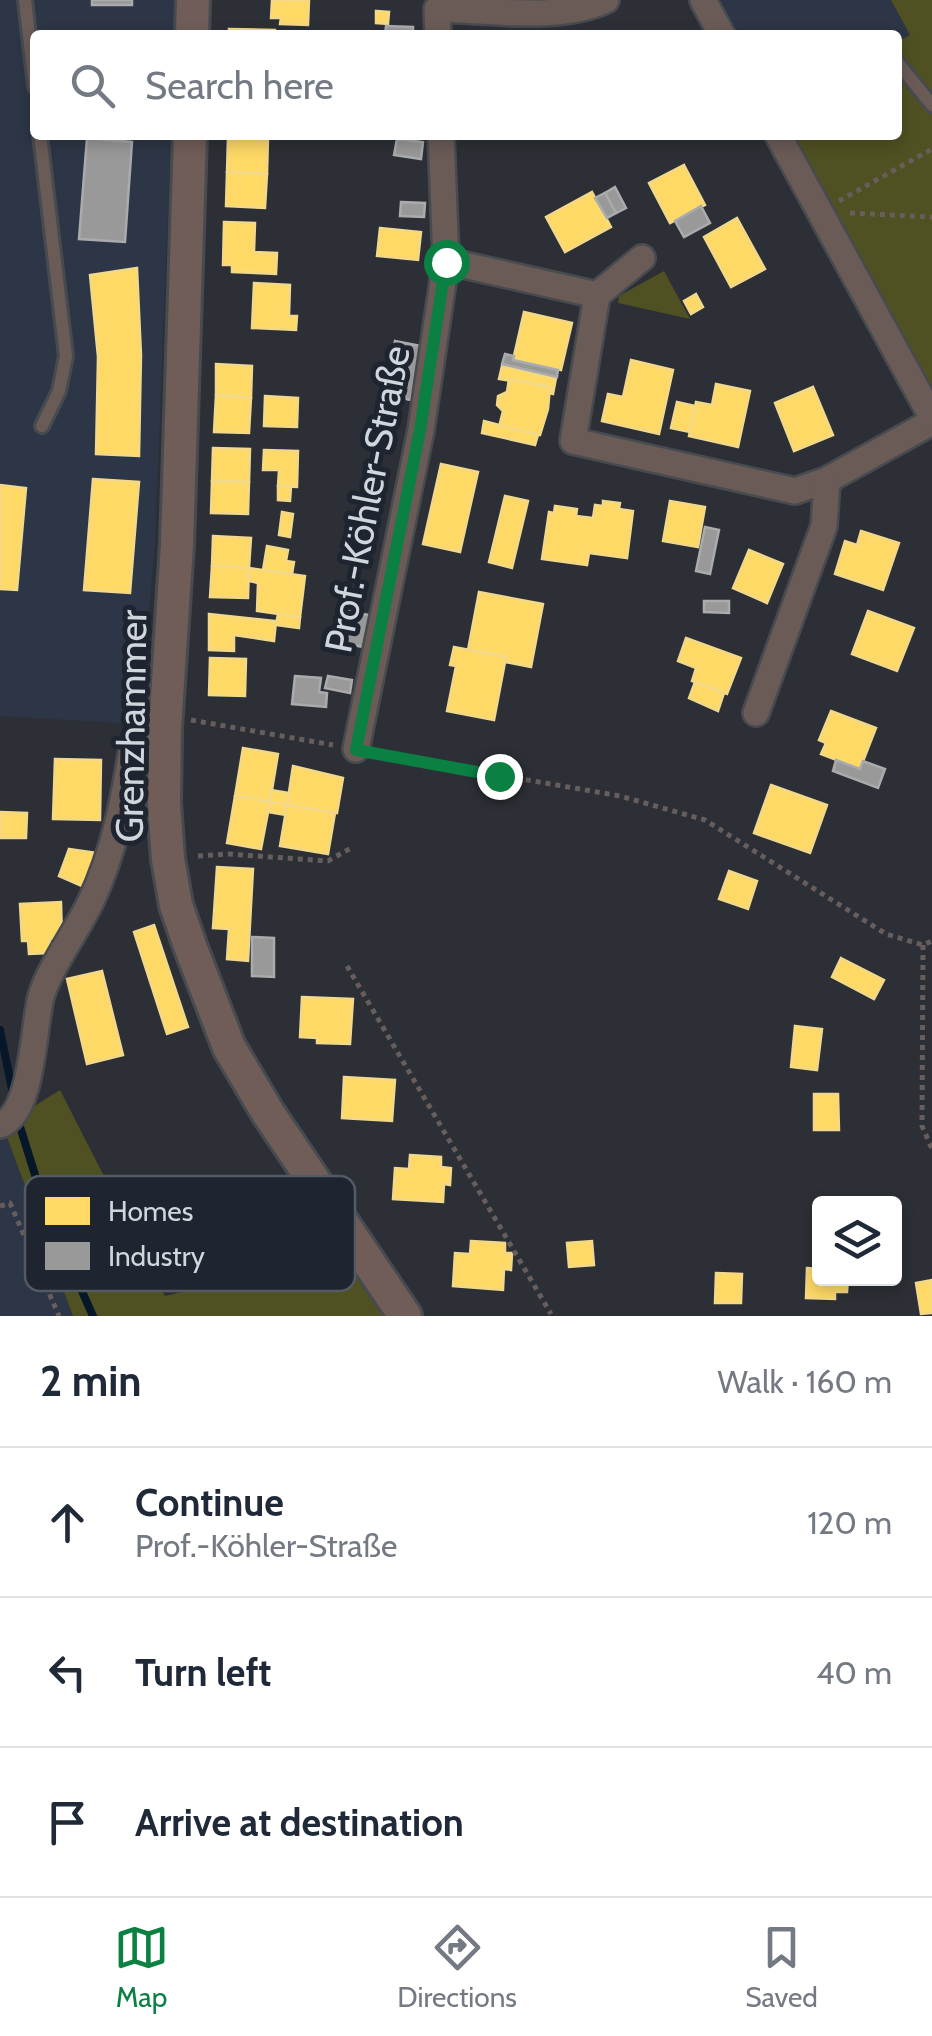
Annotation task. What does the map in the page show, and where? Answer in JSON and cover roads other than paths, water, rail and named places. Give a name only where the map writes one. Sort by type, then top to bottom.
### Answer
[{"type":"main road","points":[[192,30],[194,0]]},
{"type":"main road","name":"Grenzhammer","points":[[190,140],[178,545],[165,728],[168,858],[176,905],[229,1047],[311,1176]]},
{"type":"main road","name":"Grenzhammer","points":[[355,1242],[405,1316]]},
{"type":"street","points":[[437,15],[561,12],[606,0]]},
{"type":"street","points":[[702,0],[719,30]]},
{"type":"street","name":"Prof.-Köhler-Straße","points":[[356,750],[420,430],[446,262],[442,140]]},
{"type":"street","points":[[642,258],[597,295],[573,440],[796,491],[827,480],[932,420],[781,140]]},
{"type":"street","points":[[446,262],[597,295]]},
{"type":"street","points":[[756,713],[824,526],[827,480]]},
{"type":"street","points":[[9,1118],[42,991],[74,937],[120,828],[133,744],[165,728]]},
{"type":"lane","points":[[25,0],[30,44]]},
{"type":"lane","points":[[902,68],[932,105]]},
{"type":"lane","points":[[41,140],[66,356],[59,390],[42,426]]},
{"type":"waterway","points":[[0,1030],[13,1094]]},
{"type":"waterway","points":[[17,1117],[35,1176]]},
{"type":"waterway","points":[[82,1291],[93,1316]]}]
